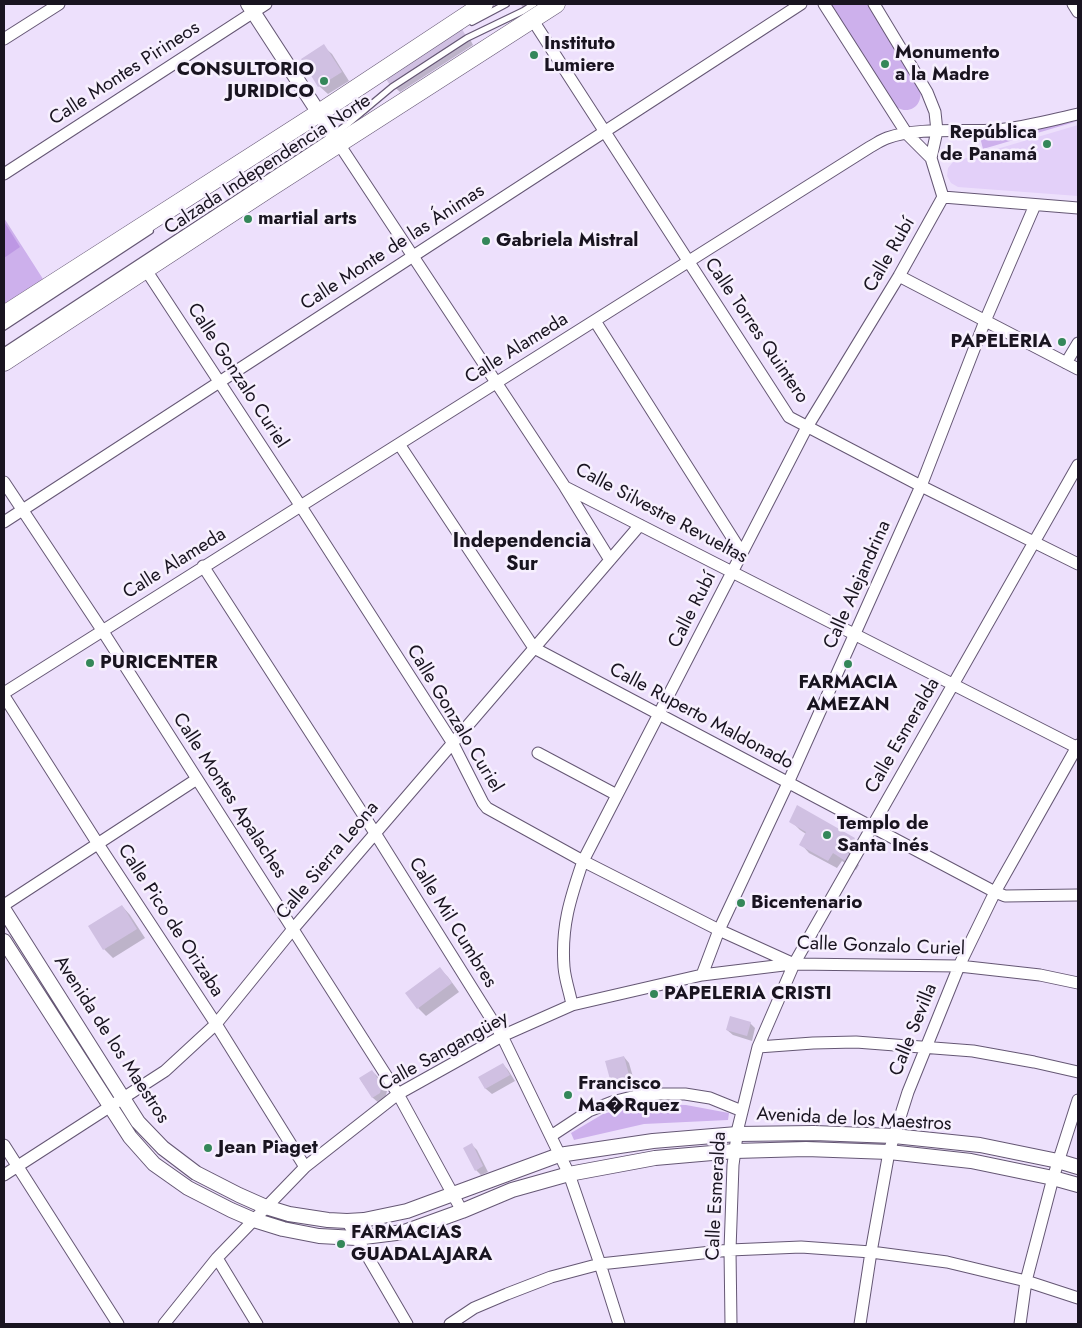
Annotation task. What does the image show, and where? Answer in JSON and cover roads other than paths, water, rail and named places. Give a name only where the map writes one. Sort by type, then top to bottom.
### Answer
[{"type":"main road","name":"Calzada Independencia Norte","points":[[4,315],[49,285],[322,117],[484,4]]},
{"type":"main road","name":"Calzada Independencia Norte","points":[[4,362],[146,270],[336,139],[533,12],[556,4]]},
{"type":"street","points":[[4,40],[59,4]]},
{"type":"street","name":"Calle Montes Pirineos","points":[[4,174],[250,8],[266,4]]},
{"type":"street","name":"Calle Monte de las Ánimas","points":[[4,522],[802,4]]},
{"type":"street","points":[[824,4],[907,134],[931,158],[943,197],[1078,208]]},
{"type":"street","points":[[874,4],[927,92],[935,112],[937,131],[931,158]]},
{"type":"street","points":[[1073,4],[1078,12]]},
{"type":"street","points":[[250,8],[336,139]]},
{"type":"street","name":"Calle Torres Quintero","points":[[533,12],[604,132],[789,417],[921,486],[1078,564]]},
{"type":"street","name":"Calle Alameda","points":[[4,694],[102,630],[870,147],[888,138],[907,134],[937,131],[996,130],[1078,114]]},
{"type":"street","name":"Calle Silvestre Revueltas","points":[[336,139],[565,487],[1078,747]]},
{"type":"street","name":"Calle Rubí","points":[[572,1005],[564,969],[564,930],[571,896],[583,862],[807,427],[899,276],[943,197]]},
{"type":"street","name":"Calle Alejandrina","points":[[702,975],[719,930],[788,783],[921,486],[985,321],[1036,205]]},
{"type":"street","name":"Calle Gonzalo Curiel","points":[[146,270],[452,742],[487,808],[583,862],[719,930],[794,964],[959,966],[1040,975],[1078,983]]},
{"type":"street","points":[[899,276],[1078,370]]},
{"type":"street","points":[[595,321],[742,553]]},
{"type":"street","points":[[1066,363],[1078,343]]},
{"type":"street","name":"Calle Ruperto Maldonado","points":[[399,444],[534,648],[995,892],[1005,896],[1078,895]]},
{"type":"street","name":"Calle Esmeralda","points":[[731,1324],[730,1250],[734,1151],[758,1047],[794,964],[1078,465]]},
{"type":"street","name":"Calle Montes Apalaches","points":[[4,482],[102,630],[398,1094],[462,1211]]},
{"type":"street","points":[[565,487],[610,560]]},
{"type":"street","name":"Calle Sierra Leona","points":[[4,1175],[165,1071],[216,1024],[292,929],[640,525]]},
{"type":"street","name":"Calle Mil Cumbres","points":[[204,566],[375,832],[502,1036],[569,1174],[619,1324]]},
{"type":"street","name":"Calle Pico de Orizaba","points":[[4,694],[98,844],[216,1024],[305,1167]]},
{"type":"street","name":"Calle Sevilla","points":[[860,1324],[889,1152],[908,1092],[959,966],[995,892],[1078,747]]},
{"type":"street","points":[[538,753],[617,795]]},
{"type":"street","points":[[4,905],[197,779]]},
{"type":"street","name":"Avenida de los Maestros","points":[[4,910],[138,1122],[162,1148],[196,1173],[266,1207],[289,1214],[328,1220],[364,1220],[407,1211],[560,1155],[653,1141],[737,1134],[814,1133],[894,1136],[980,1145],[1078,1167]]},
{"type":"street","name":"Avenida de los Maestros","points":[[4,942],[130,1138],[154,1164],[188,1188],[230,1210],[283,1229],[320,1236],[356,1238],[404,1232],[512,1190],[569,1174],[655,1158],[734,1151],[806,1148],[889,1152],[971,1161],[1078,1185]]},
{"type":"street","name":"Calle Sangangüey","points":[[164,1324],[217,1258],[305,1167],[398,1094],[502,1036],[572,1005],[702,975],[794,964]]},
{"type":"street","points":[[758,1047],[856,1042],[973,1051],[1078,1072]]},
{"type":"street","name":"Avenida de los Maestros","points":[[551,1136],[589,1111],[612,1102],[636,1096],[685,1094],[710,1098],[742,1112]]},
{"type":"street","points":[[1020,1324],[1026,1281],[1053,1178],[1078,1100]]},
{"type":"street","points":[[4,1145],[118,1324]]},
{"type":"street","points":[[347,1221],[407,1324]]},
{"type":"street","points":[[450,1324],[474,1308],[507,1294],[550,1277],[600,1264],[730,1250],[801,1247],[871,1252],[947,1262],[1026,1281],[1078,1298]]},
{"type":"street","points":[[217,1258],[257,1324]]},
{"type":"lane","points":[[463,26],[506,4]]},
{"type":"lane","points":[[348,102],[430,48]]},
{"type":"lane","points":[[4,351],[336,139]]},
{"type":"lane","points":[[4,327],[159,226]]},
{"type":"place","name":"Instituto Lumiere","points":[[534,55]]},
{"type":"place","name":"Monumento a la Madre","points":[[885,64]]},
{"type":"place","name":"CONSULTORIO JURIDICO","points":[[324,81]]},
{"type":"place","name":"República de Panamá","points":[[1047,144]]},
{"type":"place","name":"martial arts","points":[[248,219]]},
{"type":"place","name":"Gabriela Mistral","points":[[486,241]]},
{"type":"place","name":"PAPELERIA","points":[[1062,342]]},
{"type":"place","name":"PURICENTER","points":[[90,663]]},
{"type":"place","name":"FARMACIA AMEZAN","points":[[848,664]]},
{"type":"place","name":"Templo de Santa Inés","points":[[827,835]]},
{"type":"place","name":"Bicentenario","points":[[741,903]]},
{"type":"place","name":"PAPELERIA CRISTI","points":[[654,994]]},
{"type":"place","name":"Francisco Ma�Rquez","points":[[568,1095]]},
{"type":"place","name":"Jean Piaget","points":[[208,1148]]},
{"type":"place","name":"FARMACIAS GUADALAJARA","points":[[341,1244]]},
{"type":"district","name":"Independencia Sur","points":[[522,554]]}]
